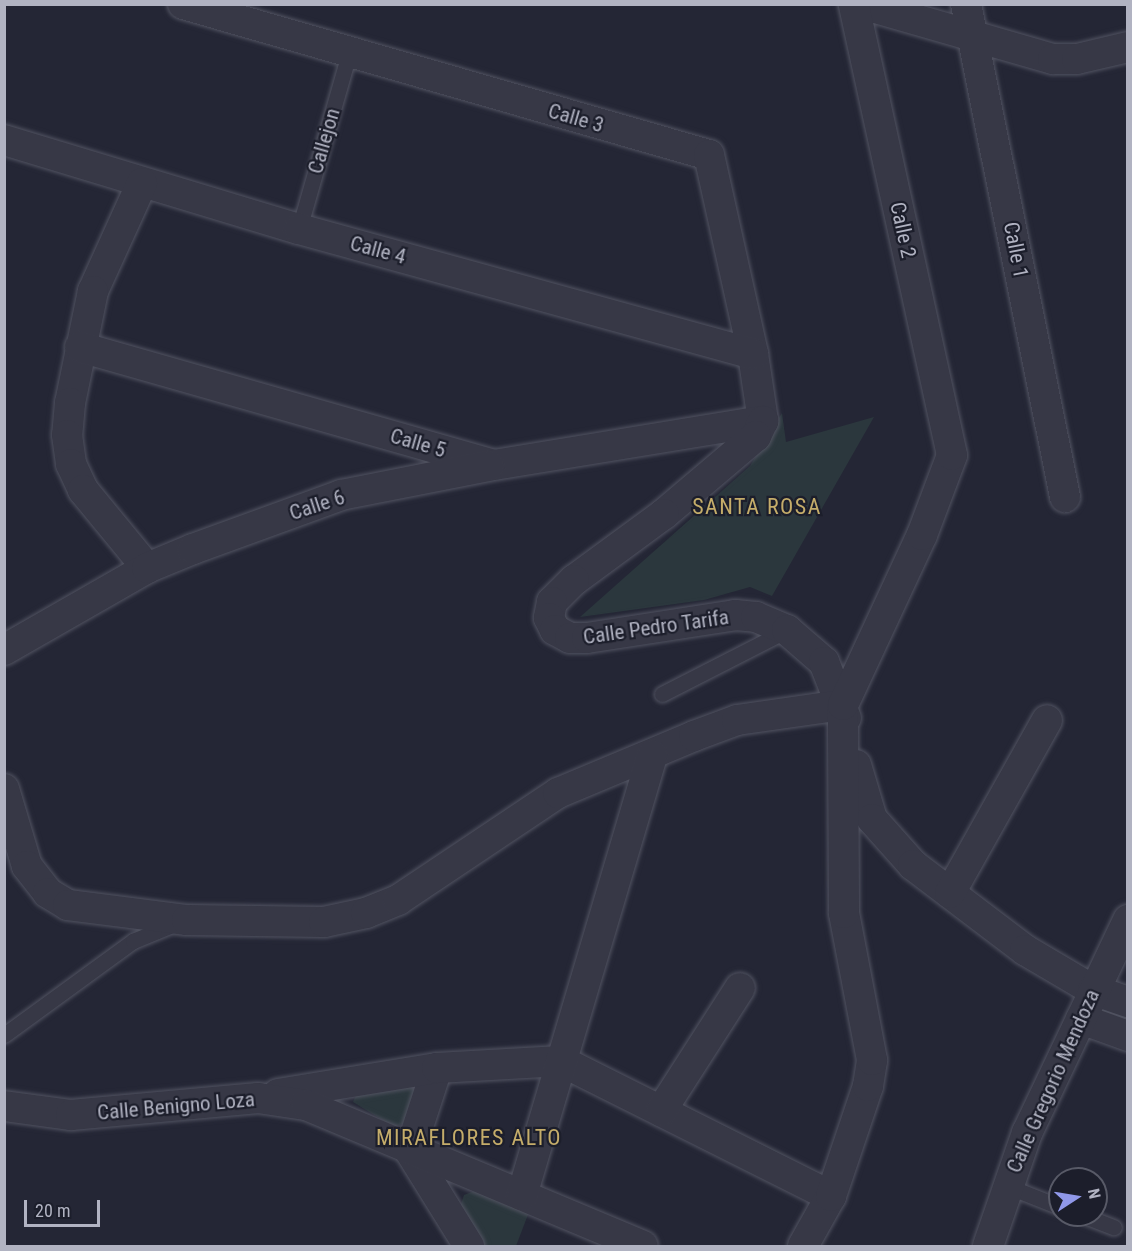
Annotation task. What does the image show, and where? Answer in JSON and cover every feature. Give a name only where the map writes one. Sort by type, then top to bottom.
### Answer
[{"type":"street","name":"Calle 3","points":[[183,4],[350,54],[709,155],[753,354],[764,421]]},
{"type":"street","name":"Calle 2","points":[[843,705],[922,535],[952,455],[854,4]]},
{"type":"street","points":[[862,4],[1053,59],[1077,59],[1128,47]]},
{"type":"street","name":"Calle 1","points":[[966,4],[1065,497]]},
{"type":"street","name":"Calle 4","points":[[4,140],[299,229],[753,354]]},
{"type":"street","points":[[142,183],[93,291],[69,404],[71,464],[83,490],[147,568]]},
{"type":"street","name":"Calle 5","points":[[80,347],[494,465],[764,421]]},
{"type":"street","name":"Calle Pedro Tarifa","points":[[764,421],[756,436],[664,514],[574,580],[552,602],[549,618],[555,630],[570,638],[735,615],[756,617],[787,630],[824,662],[843,705],[872,819],[913,865],[1025,950],[1093,990],[1128,1002]]},
{"type":"street","name":"Calle 6","points":[[4,650],[147,568],[341,495],[494,465]]},
{"type":"street","points":[[4,789],[27,866],[48,893],[68,904],[187,920],[324,922],[366,913],[398,900],[558,793],[737,720],[843,705],[844,913],[872,1060],[868,1086],[831,1196],[802,1246]]},
{"type":"street","points":[[950,893],[1047,720]]},
{"type":"street","points":[[522,1195],[652,756]]},
{"type":"street","name":"Calle Gregorio Mendoza","points":[[988,1246],[1006,1186],[1027,1133],[1128,920]]},
{"type":"street","points":[[661,1111],[740,988]]},
{"type":"street","points":[[1081,1019],[1128,1036]]},
{"type":"street","points":[[258,1098],[437,1068],[561,1061],[831,1196]]},
{"type":"street","points":[[437,1068],[410,1151],[469,1246]]},
{"type":"street","name":"Calle Benigno Loza","points":[[4,1106],[71,1115],[258,1098],[306,1105],[410,1151],[643,1246]]},
{"type":"lane","name":"Callejon","points":[[299,229],[350,54]]},
{"type":"lane","points":[[662,694],[787,630]]},
{"type":"lane","points":[[4,1035],[133,941],[187,920]]},
{"type":"lane","points":[[1006,1186],[1048,1202]]},
{"type":"lane","points":[[1108,1225],[1114,1227]]},
{"type":"shaded area","points":[[782,413],[786,442],[874,417],[772,596],[750,587],[704,600],[580,617],[750,466]]},
{"type":"shaded area","points":[[408,1084],[420,1089],[405,1123],[394,1127],[353,1102],[357,1093]]},
{"type":"shaded area","points":[[477,1190],[529,1212],[516,1246],[483,1246],[460,1207],[464,1195]]},
{"type":"district","name":"SANTA ROSA","points":[[757,507]]},
{"type":"district","name":"MIRAFLORES ALTO","points":[[469,1138]]}]
